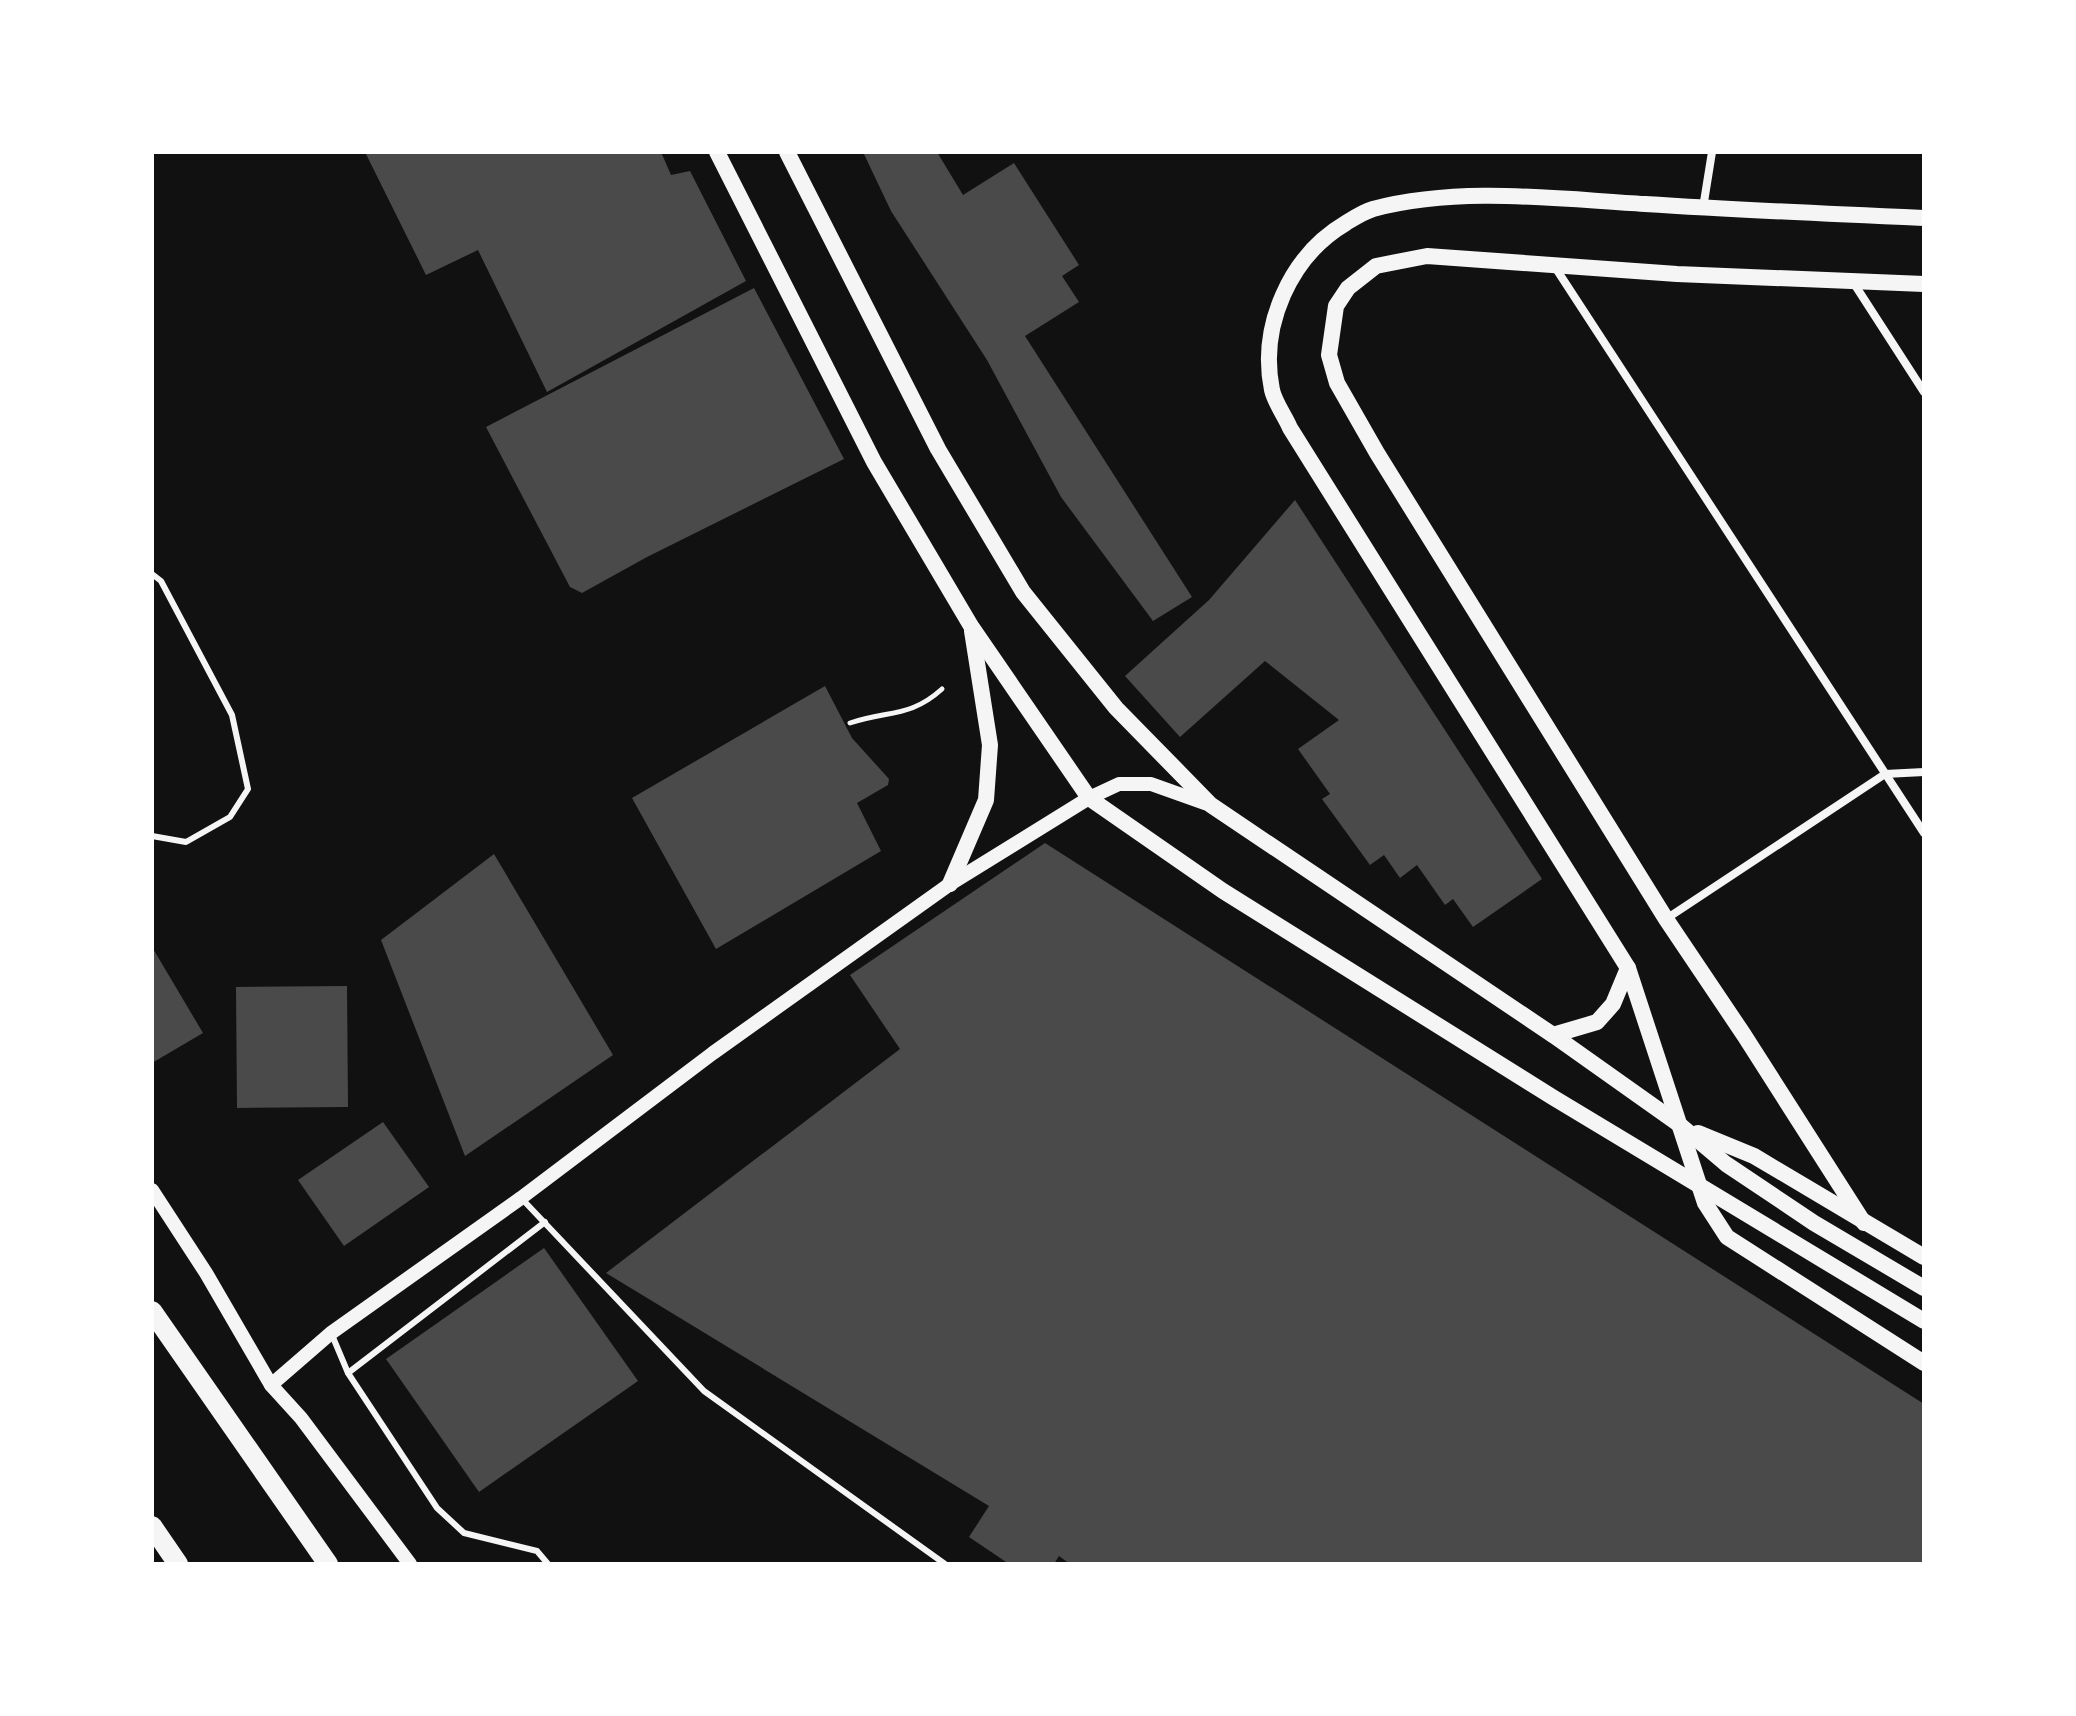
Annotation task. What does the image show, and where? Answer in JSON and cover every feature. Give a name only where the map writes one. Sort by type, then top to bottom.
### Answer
[{"type":"main road","points":[[717,152],[874,462],[971,626],[1089,798],[1223,891],[1554,1098],[1924,1321]]},
{"type":"main road","points":[[787,152],[938,449],[1023,592],[1116,708],[1211,805],[1553,1035],[1682,1126],[1726,1164],[1814,1223],[1924,1288]]},
{"type":"main road","points":[[1924,218],[1523,197],[1429,198],[1369,210],[1334,230],[1310,251],[1288,282],[1273,319],[1270,359],[1273,392],[1290,428],[1628,968],[1682,1126],[1698,1185],[1705,1203],[1727,1237],[1924,1363]]},
{"type":"main road","points":[[1864,1223],[1666,919],[1377,453],[1337,383],[1329,355],[1336,306],[1348,288],[1376,266],[1427,256],[1677,274],[1924,284]]},
{"type":"main road","points":[[950,884],[986,800],[990,745],[971,626]]},
{"type":"main road","points":[[1553,1035],[1597,1022],[1613,1004],[1628,968]]},
{"type":"main road","points":[[1682,1126],[1754,1156],[1924,1257]]},
{"type":"main road","points":[[152,1311],[328,1564]]},
{"type":"main road","points":[[152,1526],[178,1564]]},
{"type":"street","points":[[1703,208],[1712,152]]},
{"type":"street","points":[[1552,264],[1924,833]]},
{"type":"street","points":[[1852,281],[1924,392]]},
{"type":"street","points":[[1666,919],[1885,774],[1924,772]]},
{"type":"street","points":[[271,1385],[331,1333],[521,1198],[713,1053],[950,884],[1089,798],[1119,784],[1151,784],[1211,805]]},
{"type":"street","points":[[152,1190],[206,1273],[271,1385],[301,1418],[410,1564]]},
{"type":"lane","points":[[152,574],[161,581],[232,715],[248,789],[230,817],[186,842],[152,836]]},
{"type":"lane","points":[[521,1198],[704,1391],[945,1564]]},
{"type":"lane","points":[[348,1373],[545,1222]]},
{"type":"lane","points":[[331,1333],[348,1373],[437,1508],[464,1533],[537,1551],[548,1564]]},
{"type":"path","points":[[850,723],[925,705],[942,689]]},
{"type":"building","points":[[365,152],[661,152],[671,175],[690,171],[746,281],[547,392],[478,250],[426,275]]},
{"type":"building","points":[[863,152],[937,152],[963,195],[1014,163],[1079,265],[1062,276],[1079,302],[1025,336],[1192,597],[1153,621],[1061,497],[987,360],[891,211]]},
{"type":"building","points":[[754,288],[844,459],[647,557],[582,593],[570,587],[486,427]]},
{"type":"building","points":[[1295,500],[1542,879],[1473,927],[1453,899],[1445,905],[1417,865],[1400,878],[1384,855],[1370,865],[1322,799],[1330,794],[1298,749],[1339,720],[1265,661],[1180,737],[1125,676],[1209,600]]},
{"type":"building","points":[[825,686],[852,738],[889,779],[888,785],[857,803],[881,851],[716,949],[632,798]]},
{"type":"building","points":[[1045,843],[1924,1404],[1924,1564],[1070,1564],[1059,1556],[1054,1564],[1009,1564],[969,1537],[989,1506],[606,1273],[900,1049],[850,975]]},
{"type":"building","points":[[494,854],[613,1055],[465,1156],[381,940]]},
{"type":"building","points":[[152,947],[203,1033],[152,1063]]},
{"type":"building","points":[[347,986],[348,1107],[237,1108],[236,987]]},
{"type":"building","points":[[383,1122],[429,1187],[344,1246],[298,1180]]},
{"type":"building","points":[[544,1248],[638,1381],[479,1492],[386,1359]]}]
